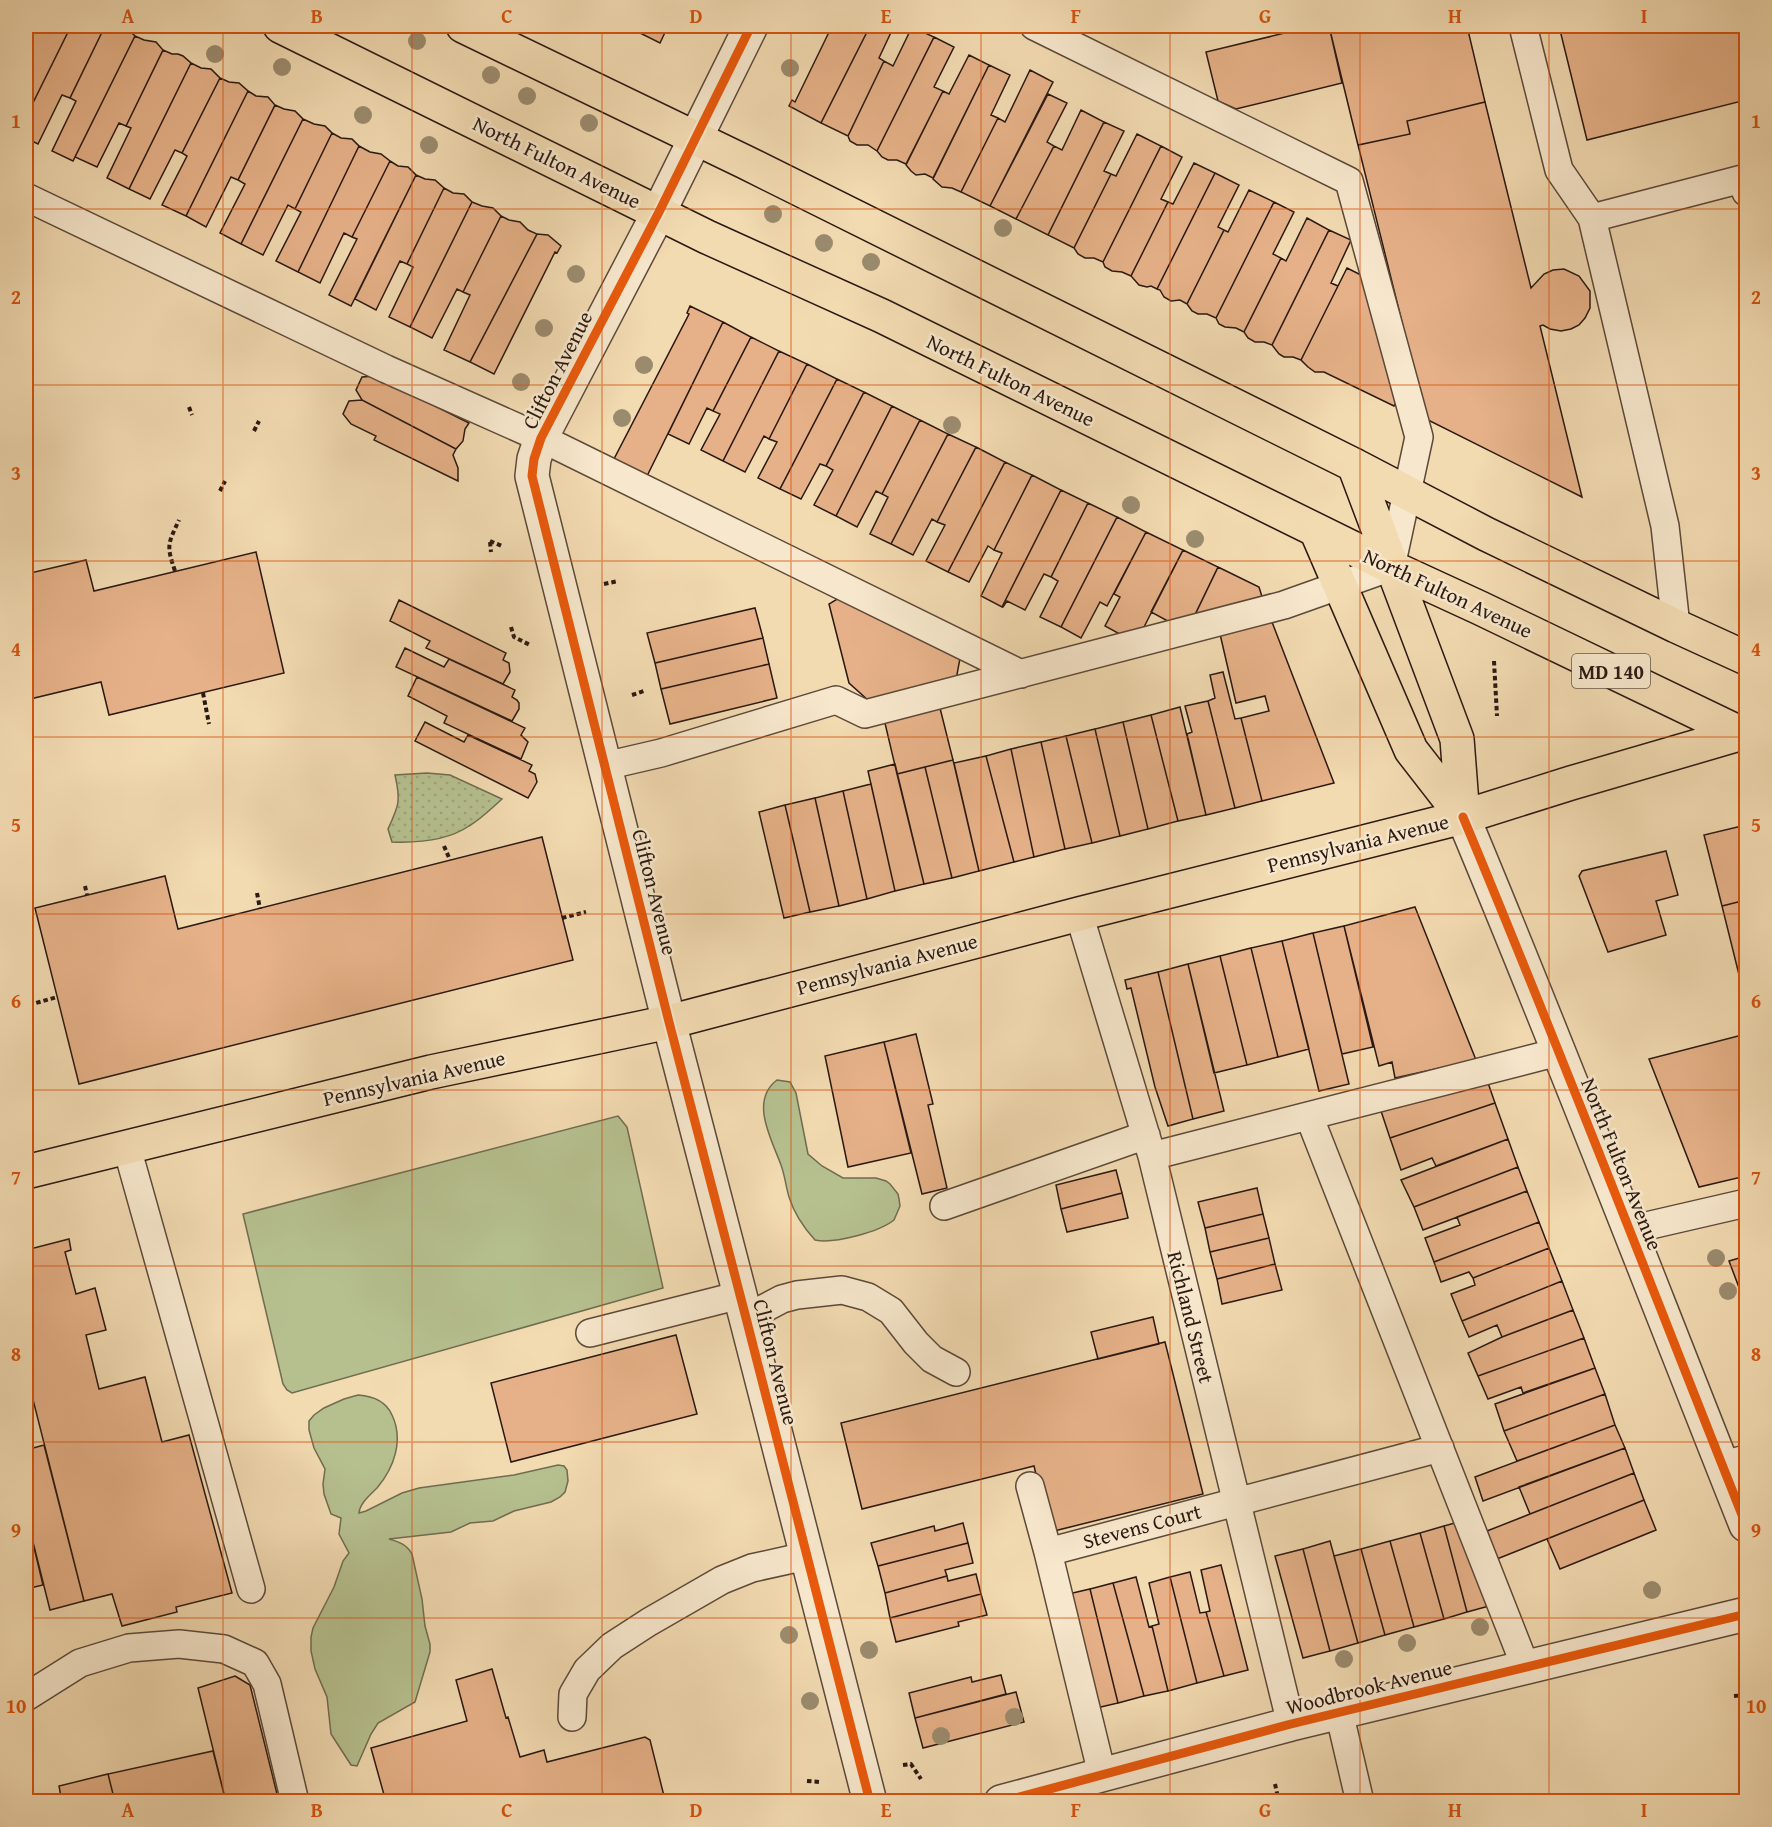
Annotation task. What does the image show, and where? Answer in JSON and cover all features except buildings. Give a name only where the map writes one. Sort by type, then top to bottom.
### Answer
[{"type":"main road","name":"North Fulton Avenue","points":[[280,26],[708,237],[882,316],[1391,567],[1744,733]]},
{"type":"main road","points":[[463,26],[695,138],[1354,465],[1407,494],[1746,658]]},
{"type":"main road","points":[[1354,465],[1457,739],[1463,817]]},
{"type":"main road","points":[[1316,530],[1411,750],[1463,817]]},
{"type":"main road","name":"Pennsylvania Avenue","points":[[26,1172],[431,1072],[669,1022],[1079,914],[1463,817],[1744,733]]},
{"type":"street","name":"Clifton Avenue","points":[[751,26],[659,212],[541,438],[534,459],[532,477],[669,1022],[870,1802]]},
{"type":"street","name":"North Fulton Avenue","points":[[1463,817],[1506,919],[1629,1230],[1735,1465],[1746,1524]]},
{"type":"street","name":"Woodbrook Avenue","points":[[1001,1802],[1291,1724],[1746,1614]]},
{"type":"lane","points":[[1523,26],[1559,170],[1592,218],[1665,526],[1676,626]]},
{"type":"lane","points":[[605,765],[661,753],[836,700],[865,714],[1284,605],[1391,567],[1419,437],[1348,181],[1039,27]]},
{"type":"lane","points":[[1592,218],[1742,179],[1746,192]]},
{"type":"lane","points":[[26,197],[386,369],[541,438],[1021,674]]},
{"type":"lane","name":"Richland Street","points":[[1079,914],[1149,1146],[1291,1724]]},
{"type":"lane","points":[[944,1206],[1149,1146],[1309,1116],[1558,1052]]},
{"type":"lane","points":[[1309,1116],[1526,1668]]},
{"type":"lane","points":[[127,1148],[251,1588]]},
{"type":"lane","points":[[1629,1230],[1746,1203]]},
{"type":"lane","points":[[590,1333],[797,1295],[842,1290],[868,1297],[891,1311],[932,1359],[956,1372]]},
{"type":"lane","name":"Stevens Court","points":[[1048,1552],[1440,1448]]},
{"type":"lane","points":[[1030,1486],[1102,1774]]},
{"type":"lane","points":[[572,1717],[573,1694],[587,1670],[612,1646],[722,1580],[752,1568],[806,1556]]},
{"type":"lane","points":[[26,1697],[80,1663],[129,1648],[179,1644],[224,1649],[255,1663],[267,1684],[295,1802]]},
{"type":"lane","points":[[1339,1712],[1360,1802]]},
{"type":"path","points":[[189,407],[192,415]]},
{"type":"path","points":[[254,431],[259,421]]},
{"type":"path","points":[[218,484],[220,491],[225,481]]},
{"type":"path","points":[[175,571],[168,550],[180,520]]},
{"type":"path","points":[[491,552],[490,541],[502,546]]},
{"type":"path","points":[[604,584],[618,581]]},
{"type":"path","points":[[511,627],[514,637],[539,649]]},
{"type":"path","points":[[1494,656],[1497,716]]},
{"type":"path","points":[[632,694],[644,691]]},
{"type":"path","points":[[202,693],[209,724]]},
{"type":"path","points":[[26,750],[29,769]]},
{"type":"path","points":[[444,846],[450,860]]},
{"type":"path","points":[[84,886],[87,895]]},
{"type":"path","points":[[256,893],[260,909]]},
{"type":"path","points":[[562,918],[586,912]]},
{"type":"path","points":[[28,1005],[57,997]]},
{"type":"path","points":[[1734,1696],[1746,1695]]},
{"type":"path","points":[[1740,1711],[1746,1710]]},
{"type":"path","points":[[911,1764],[921,1779]]},
{"type":"path","points":[[807,1781],[820,1782]]},
{"type":"path","points":[[1275,1784],[1279,1802]]},
{"type":"green space","points":[[427,773],[450,775],[502,799],[473,823],[451,835],[422,841],[392,842],[388,829],[398,803],[395,775]]},
{"type":"green space","points":[[777,1080],[790,1082],[796,1093],[808,1154],[822,1166],[843,1178],[876,1178],[890,1184],[898,1194],[900,1206],[894,1220],[878,1229],[844,1239],[815,1240],[791,1203],[765,1121],[765,1099],[769,1089]]},
{"type":"green space","points":[[618,1116],[627,1127],[663,1288],[292,1393],[287,1390],[283,1384],[243,1214]]},
{"type":"green space","points":[[358,1395],[373,1398],[386,1406],[392,1415],[397,1434],[395,1453],[388,1472],[363,1503],[359,1513],[402,1493],[419,1488],[514,1475],[558,1465],[564,1466],[567,1470],[568,1481],[565,1492],[551,1502],[514,1511],[493,1521],[470,1523],[451,1532],[389,1539],[399,1542],[412,1554],[430,1652],[415,1702],[378,1723],[357,1766],[351,1765],[331,1734],[327,1697],[315,1669],[311,1651],[313,1628],[334,1587],[343,1561],[349,1553],[339,1534],[341,1518],[331,1514],[324,1494],[325,1469],[314,1448],[309,1421],[324,1408]]},
{"type":"cycle path","points":[[751,26],[659,212],[541,438],[534,459],[532,476],[669,1022],[870,1802]]},
{"type":"cycle path","points":[[1463,817],[1571,1082],[1746,1525]]},
{"type":"cycle path","points":[[1001,1802],[1291,1724],[1746,1614]]}]
